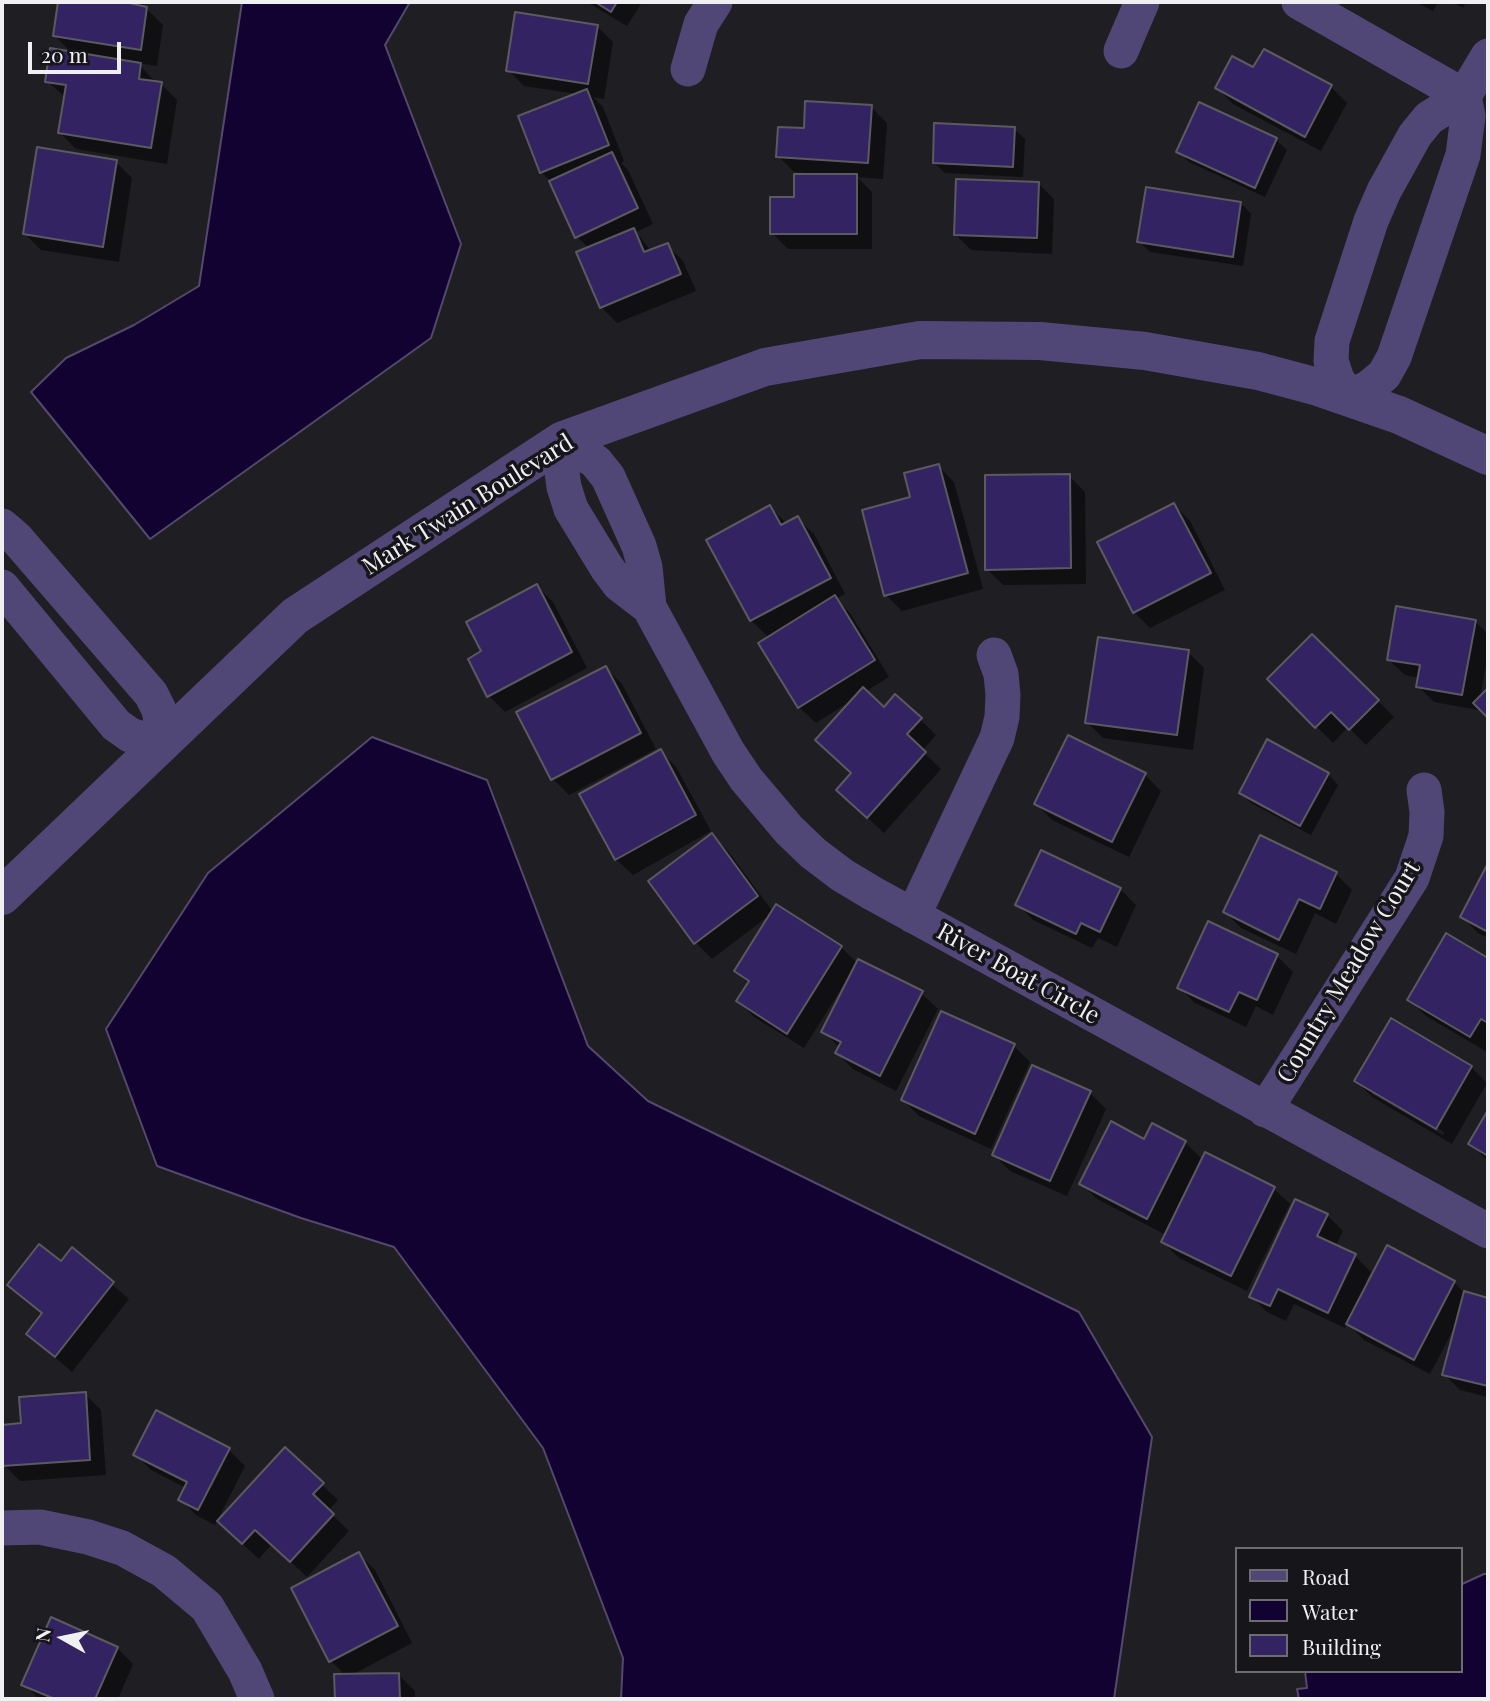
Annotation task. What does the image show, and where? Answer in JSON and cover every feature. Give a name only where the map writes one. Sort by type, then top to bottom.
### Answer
[{"type":"street","points":[[688,69],[701,24],[715,2]]},
{"type":"street","points":[[1121,51],[1142,2]]},
{"type":"street","points":[[1299,2],[1464,96],[1468,116],[1463,155],[1394,357],[1384,375],[1368,388],[1348,397],[1337,379],[1332,361],[1332,341],[1371,221],[1415,135],[1429,118],[1464,96],[1488,56]]},
{"type":"street","name":"Mark Twain Boulevard","points":[[2,895],[295,616],[562,440],[765,367],[920,340],[1040,341],[1145,351],[1258,371],[1348,397],[1399,415],[1488,456]]},
{"type":"street","name":"River Boat Circle","points":[[562,440],[596,463],[608,477],[639,546],[645,567],[649,607]]},
{"type":"street","name":"River Boat Circle","points":[[562,440],[561,465],[571,509],[613,576],[649,607],[728,752],[766,805],[789,830],[832,868],[913,916],[1488,1231]]},
{"type":"street","points":[[2,526],[16,538],[151,694],[159,710],[162,727],[160,744],[130,735],[116,724],[2,587]]},
{"type":"street","points":[[913,916],[997,738],[1003,695],[1001,674],[995,655]]},
{"type":"street","name":"Country Meadow Court","points":[[1265,1110],[1412,878],[1426,836],[1424,790]]},
{"type":"street","points":[[2,1528],[40,1527],[88,1537],[122,1548],[164,1571],[207,1606],[246,1671],[257,1699]]},
{"type":"water","points":[[242,2],[410,2],[385,45],[461,244],[431,338],[150,539],[31,392],[66,358],[134,325],[199,286]]},
{"type":"water","points":[[372,737],[487,780],[588,1046],[648,1101],[1079,1312],[1152,1437],[1114,1699],[621,1699],[623,1658],[543,1448],[394,1247],[301,1218],[157,1166],[106,1029],[208,873]]},
{"type":"water","points":[[1488,1574],[1488,1699],[1299,1699],[1297,1689],[1307,1688],[1305,1673],[1462,1673],[1462,1584]]},
{"type":"building","points":[[58,2],[125,2],[147,7],[141,50],[53,36]]},
{"type":"building","points":[[595,2],[617,2],[611,12]]},
{"type":"building","points":[[515,12],[598,25],[588,84],[506,71]]},
{"type":"building","points":[[50,48],[141,63],[139,79],[162,82],[151,148],[58,133],[66,85],[45,82]]},
{"type":"building","points":[[1264,49],[1332,85],[1305,137],[1215,88],[1232,56],[1253,67]]},
{"type":"building","points":[[587,89],[609,145],[540,173],[518,116]]},
{"type":"building","points":[[805,101],[872,105],[868,163],[776,157],[778,127],[804,128]]},
{"type":"building","points":[[1199,102],[1277,138],[1255,188],[1176,152]]},
{"type":"building","points":[[934,123],[1015,127],[1013,167],[933,163]]},
{"type":"building","points":[[37,147],[117,160],[103,247],[23,234]]},
{"type":"building","points":[[612,152],[638,208],[575,238],[549,181]]},
{"type":"building","points":[[794,174],[857,174],[857,234],[770,234],[770,197],[794,197]]},
{"type":"building","points":[[956,179],[1039,182],[1037,238],[954,235]]},
{"type":"building","points":[[1146,187],[1241,202],[1233,257],[1137,242]]},
{"type":"building","points":[[634,228],[644,252],[668,243],[681,274],[600,308],[576,252]]},
{"type":"building","points":[[939,464],[968,573],[884,596],[862,510],[910,497],[904,473]]},
{"type":"building","points":[[1070,474],[1071,568],[985,570],[985,475]]},
{"type":"building","points":[[1174,503],[1211,573],[1133,613],[1097,542]]},
{"type":"building","points":[[770,505],[781,525],[798,516],[831,578],[750,621],[706,540]]},
{"type":"building","points":[[537,584],[572,652],[487,697],[468,659],[481,651],[466,622]]},
{"type":"building","points":[[835,595],[875,660],[798,708],[758,643]]},
{"type":"building","points":[[1396,606],[1476,620],[1462,695],[1416,687],[1420,665],[1387,660]]},
{"type":"building","points":[[1312,634],[1379,700],[1349,730],[1331,712],[1315,728],[1267,679]]},
{"type":"building","points":[[1098,637],[1189,650],[1177,735],[1085,723]]},
{"type":"building","points":[[606,666],[641,733],[551,780],[516,712]]},
{"type":"building","points":[[863,687],[884,707],[895,694],[922,718],[907,734],[926,752],[867,818],[836,790],[851,773],[815,740]]},
{"type":"building","points":[[1488,688],[1488,718],[1473,703]]},
{"type":"building","points":[[1068,735],[1146,773],[1112,842],[1034,804]]},
{"type":"building","points":[[1267,739],[1329,773],[1300,826],[1239,793]]},
{"type":"building","points":[[661,749],[696,815],[615,860],[579,794]]},
{"type":"building","points":[[712,833],[758,896],[694,944],[648,881]]},
{"type":"building","points":[[1260,835],[1337,872],[1320,909],[1299,899],[1279,940],[1223,912]]},
{"type":"building","points":[[1041,850],[1121,888],[1100,932],[1081,923],[1076,934],[1015,905]]},
{"type":"building","points":[[1488,863],[1488,932],[1460,917]]},
{"type":"building","points":[[776,904],[842,946],[787,1034],[736,1001],[749,981],[734,971]]},
{"type":"building","points":[[1208,921],[1278,954],[1257,1000],[1239,992],[1229,1012],[1177,988]]},
{"type":"building","points":[[1446,933],[1488,958],[1488,1023],[1481,1019],[1470,1037],[1407,1000]]},
{"type":"building","points":[[858,959],[923,991],[880,1076],[835,1053],[841,1042],[821,1032]]},
{"type":"building","points":[[941,1011],[1015,1044],[975,1134],[901,1100]]},
{"type":"building","points":[[1391,1018],[1472,1066],[1436,1129],[1354,1081]]},
{"type":"building","points":[[1032,1065],[1091,1091],[1050,1181],[992,1155]]},
{"type":"building","points":[[1488,1110],[1488,1156],[1468,1144]]},
{"type":"building","points":[[1111,1121],[1144,1139],[1152,1123],[1186,1141],[1147,1219],[1079,1184]]},
{"type":"building","points":[[1205,1152],[1275,1187],[1231,1276],[1161,1242]]},
{"type":"building","points":[[1295,1199],[1328,1214],[1317,1236],[1356,1254],[1328,1313],[1278,1289],[1270,1306],[1249,1297]]},
{"type":"building","points":[[39,1244],[61,1261],[72,1247],[114,1282],[55,1357],[26,1334],[42,1313],[7,1285]]},
{"type":"building","points":[[1387,1245],[1455,1281],[1414,1360],[1346,1324]]},
{"type":"building","points":[[1464,1291],[1488,1298],[1488,1386],[1442,1375]]},
{"type":"building","points":[[86,1392],[90,1460],[2,1466],[2,1425],[21,1423],[19,1397]]},
{"type":"building","points":[[156,1410],[230,1448],[198,1510],[178,1500],[187,1482],[133,1455]]},
{"type":"building","points":[[285,1447],[324,1483],[313,1494],[334,1514],[290,1562],[255,1530],[242,1544],[217,1521]]},
{"type":"building","points":[[359,1552],[398,1626],[329,1662],[291,1588]]},
{"type":"building","points":[[51,1617],[118,1647],[95,1699],[55,1699],[21,1685]]},
{"type":"building","points":[[399,1673],[400,1699],[335,1699],[334,1674]]}]
